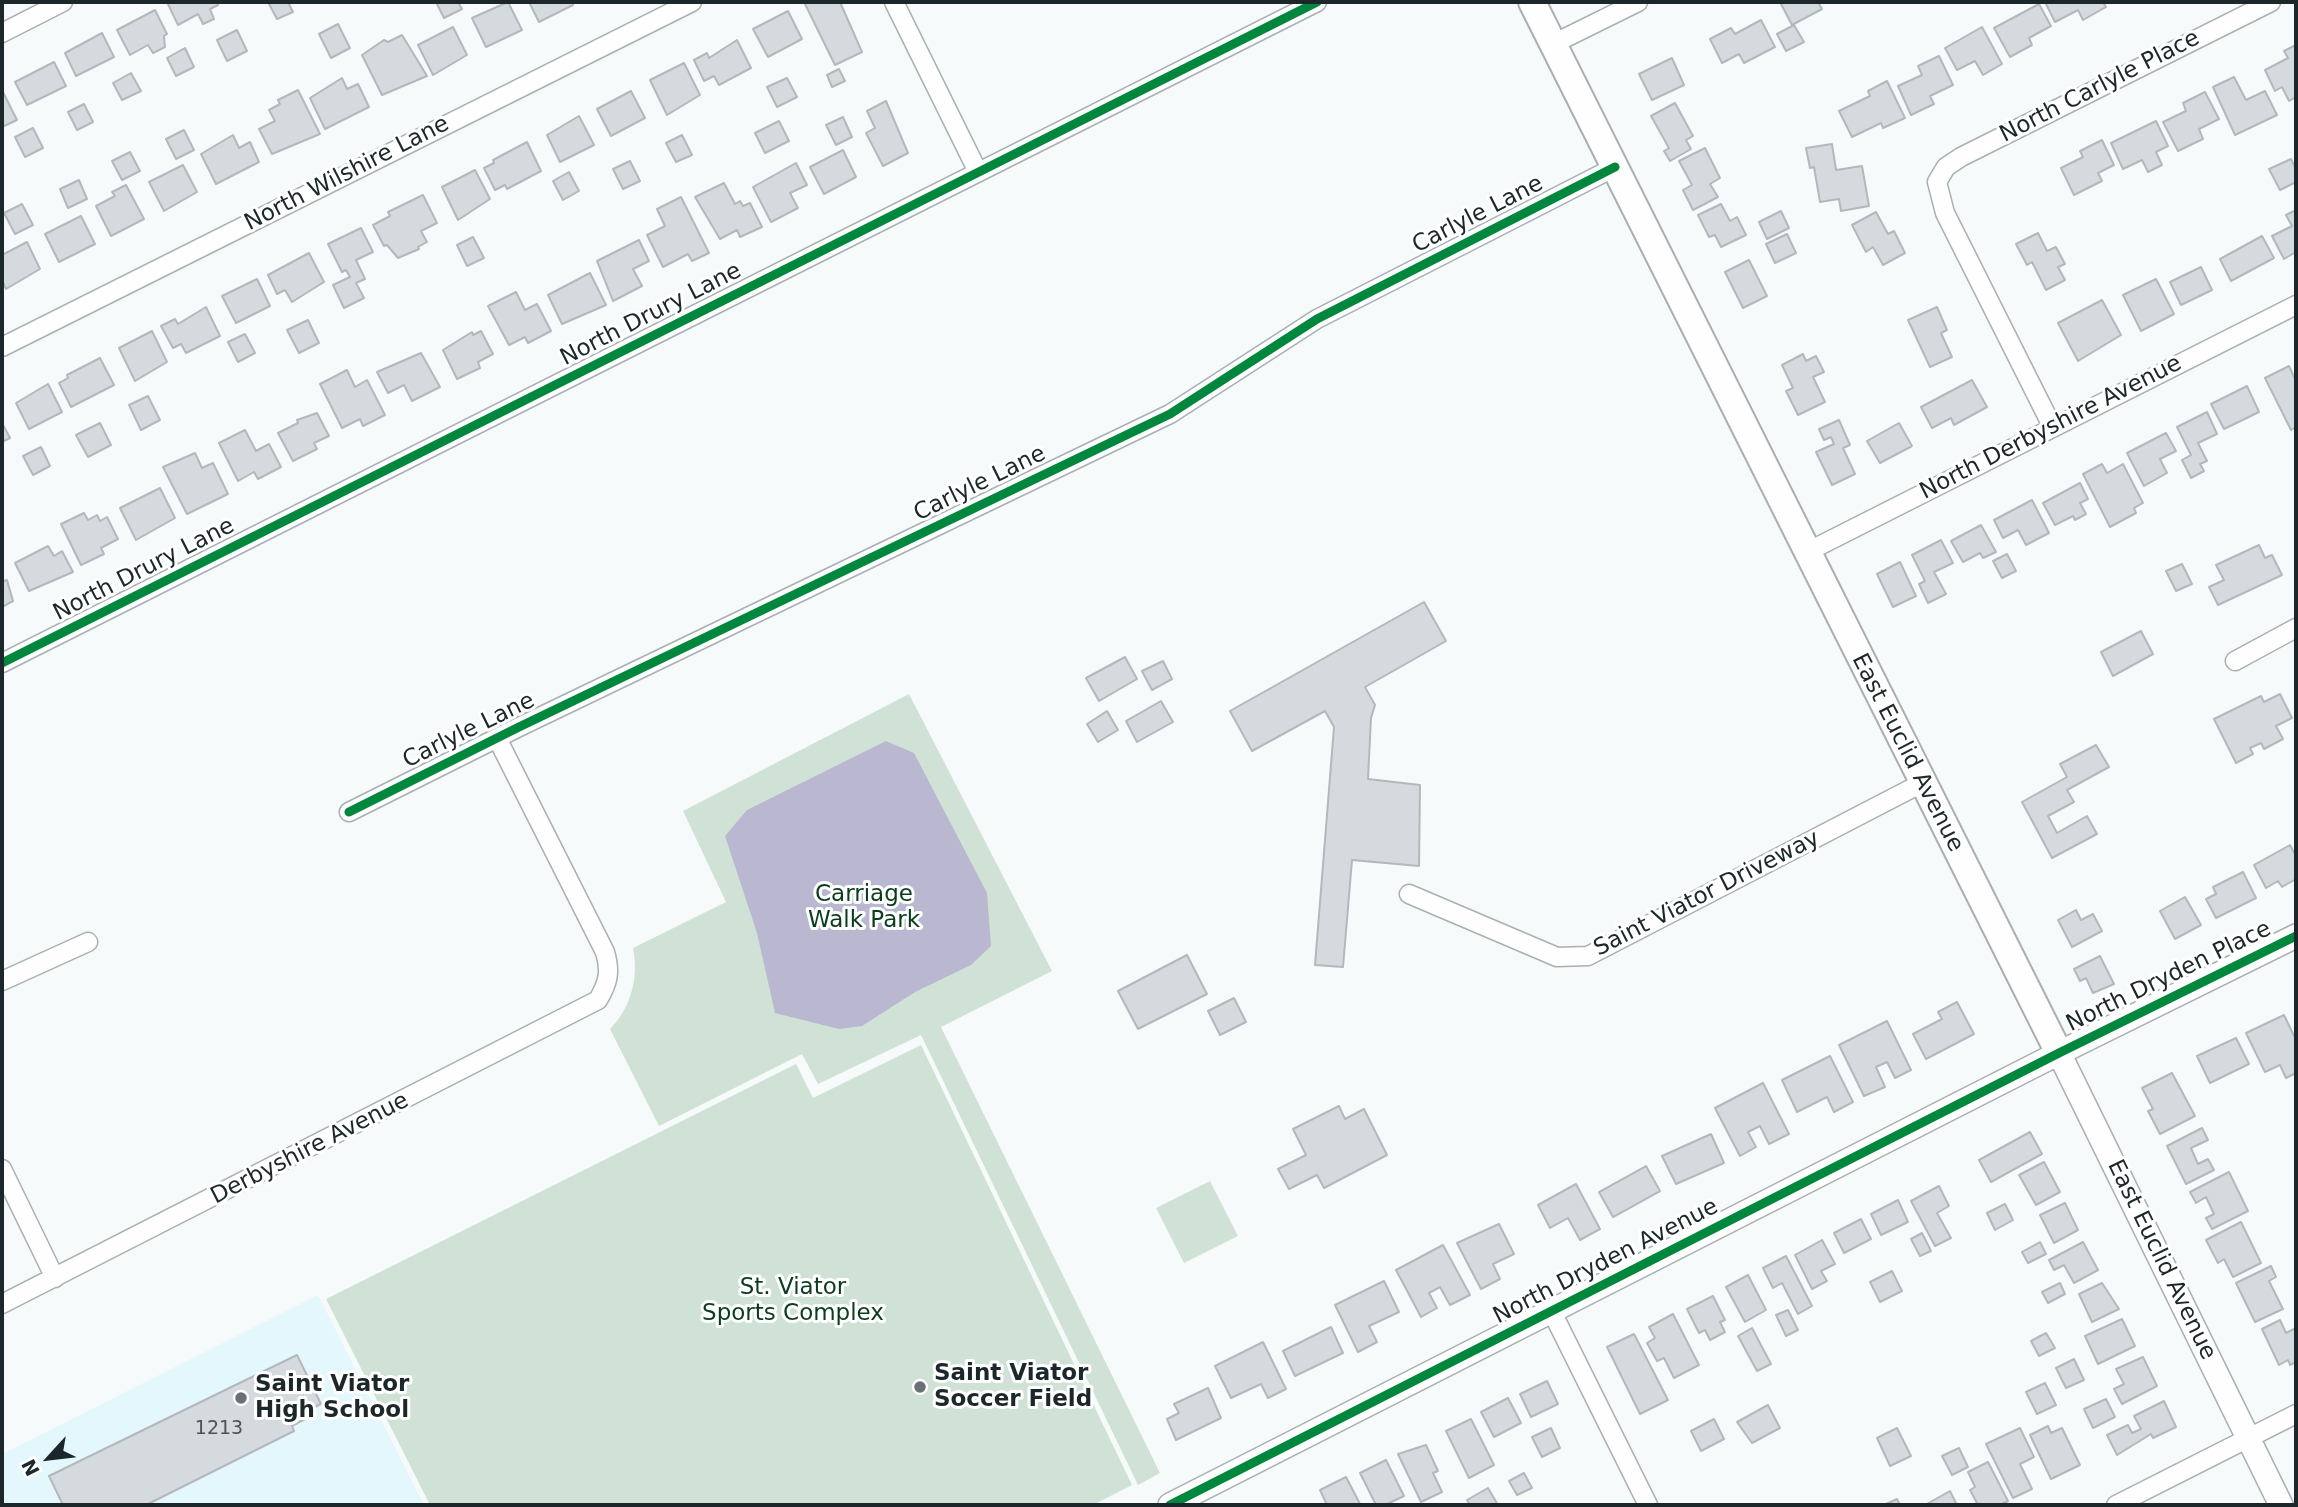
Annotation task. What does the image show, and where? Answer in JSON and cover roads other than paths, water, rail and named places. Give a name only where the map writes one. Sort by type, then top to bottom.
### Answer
[{"type":"main road","name":"East Euclid Avenue","points":[[1532,2],[2059,1053]]},
{"type":"street","points":[[2,33],[63,2]]},
{"type":"street","name":"North Wilshire Lane","points":[[2,347],[692,2]]},
{"type":"street","points":[[894,2],[978,172]]},
{"type":"street","name":"North Drury Lane","points":[[2,663],[1317,2]]},
{"type":"street","points":[[1553,44],[1638,2]]},
{"type":"street","name":"North Carlyle Place","points":[[2052,426],[1945,213],[1937,182],[1945,167],[1961,157],[2271,2]]},
{"type":"street","name":"Carlyle Lane","points":[[349,812],[1170,414],[1317,319],[1615,167]]},
{"type":"street","name":"North Derbyshire Avenue","points":[[1807,552],[2296,305]]},
{"type":"street","points":[[2235,661],[2296,628]]},
{"type":"street","name":"Derbyshire Avenue","points":[[2,1304],[587,1009],[598,1000],[608,983],[609,966],[605,952],[497,738]]},
{"type":"street","name":"Saint Viator Driveway","points":[[1409,894],[1557,957],[1588,956],[1922,783]]},
{"type":"street","name":"North Dryden Place","points":[[2059,1053],[2296,936]]},
{"type":"street","points":[[2,981],[89,942]]},
{"type":"street","name":"North Dryden Avenue","points":[[1170,1505],[2059,1053]]},
{"type":"street","name":"East Euclid Avenue","points":[[2059,1053],[2281,1505]]},
{"type":"street","points":[[2,1169],[55,1278]]},
{"type":"street","points":[[1552,1312],[1648,1505]]},
{"type":"street","points":[[2116,1505],[2296,1414]]},
{"type":"water","points":[[886,741],[914,753],[987,893],[991,946],[971,965],[915,992],[862,1026],[839,1029],[775,1013],[757,933],[725,836],[747,810]]},
{"type":"place","name":"Saint Viator Soccer Field","points":[[920,1387]]},
{"type":"place","name":"Saint Viator High School","points":[[241,1398]]},
{"type":"park label","name":"Carriage Walk Park","points":[[864,908]]},
{"type":"park label","name":"St. Viator Sports Complex","points":[[793,1301]]}]
